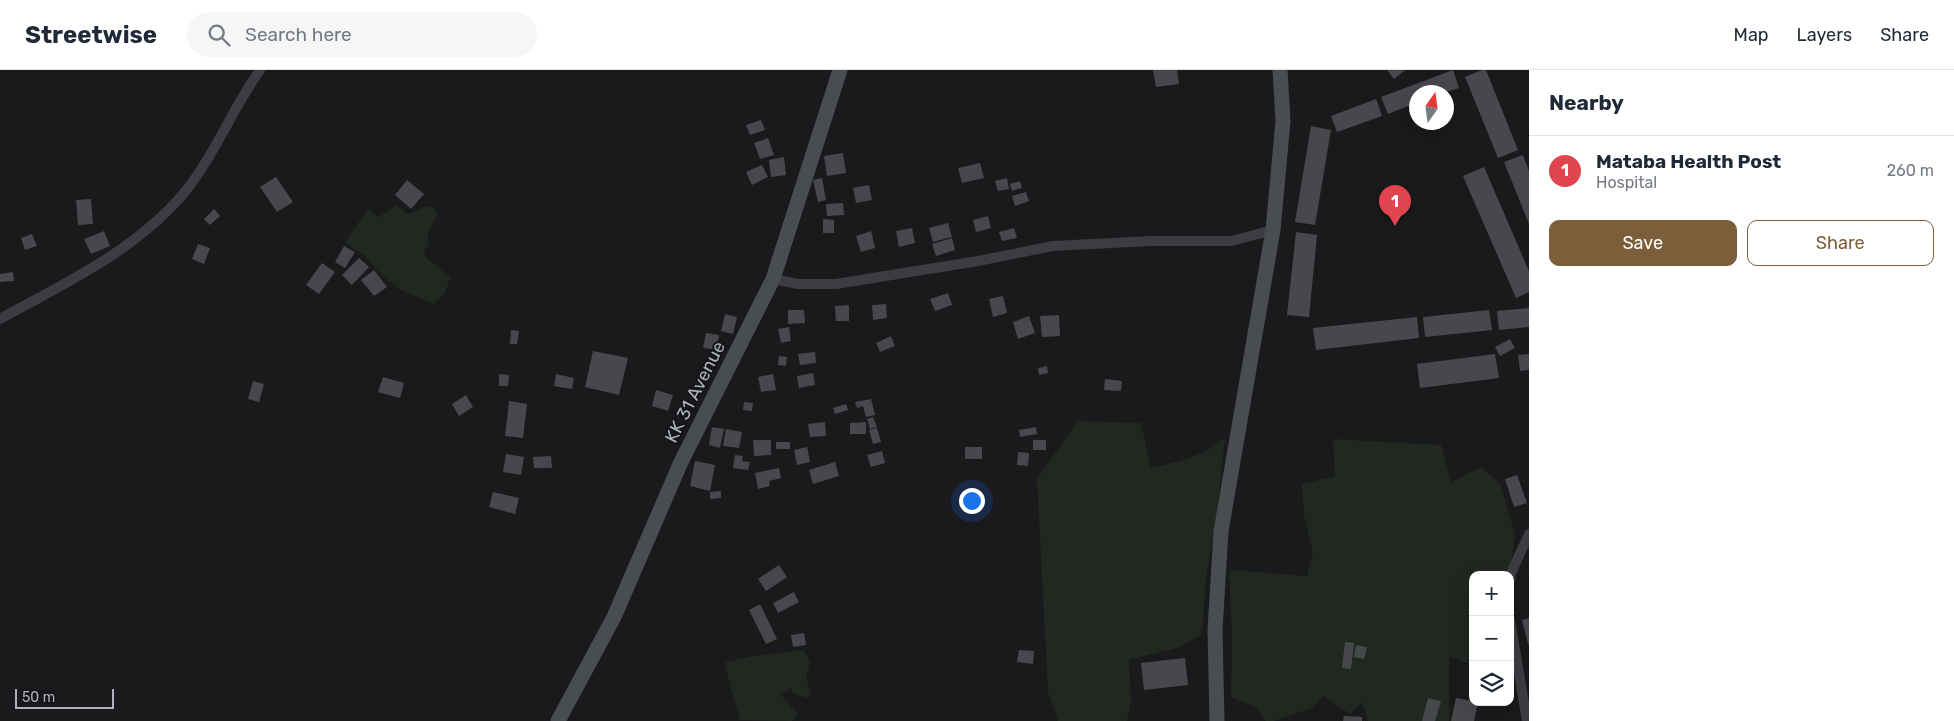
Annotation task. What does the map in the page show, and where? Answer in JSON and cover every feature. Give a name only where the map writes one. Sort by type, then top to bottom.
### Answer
[{"type":"street","points":[[0,319],[106,261],[154,224],[184,193],[212,153],[247,88],[260,70]]},
{"type":"street","name":"KK 31 Avenue","points":[[558,721],[614,617],[681,462],[773,279],[840,70]]},
{"type":"street","points":[[1217,721],[1215,630],[1221,530],[1273,230],[1283,121],[1280,70]]},
{"type":"street","points":[[773,279],[798,284],[836,284],[941,268],[1053,246],[1151,241],[1231,241],[1273,230]]},
{"type":"street","points":[[1512,571],[1529,534]]},
{"type":"street","points":[[1514,644],[1527,721]]},
{"type":"shaded area","points":[[397,205],[408,214],[426,206],[434,207],[437,216],[428,233],[429,245],[424,251],[426,258],[451,277],[444,294],[434,304],[401,290],[382,276],[365,256],[345,242],[368,209],[378,217]]},
{"type":"shaded area","points":[[1078,421],[1141,423],[1151,468],[1181,461],[1200,454],[1225,437],[1218,503],[1206,579],[1202,634],[1180,647],[1129,660],[1131,701],[1127,721],[1058,721],[1048,692],[1037,479]]},
{"type":"shaded area","points":[[1333,439],[1441,445],[1451,482],[1481,467],[1500,484],[1515,533],[1511,571],[1469,571],[1469,664],[1449,656],[1449,721],[1368,721],[1362,702],[1350,714],[1323,696],[1312,708],[1274,721],[1266,721],[1255,707],[1231,697],[1232,635],[1229,570],[1307,576],[1313,553],[1304,516],[1302,484],[1335,476]]},
{"type":"shaded area","points":[[804,650],[810,662],[806,678],[811,692],[807,698],[792,693],[792,688],[781,695],[798,714],[792,721],[740,720],[724,663],[752,656]]},
{"type":"building","points":[[1153,70],[1177,70],[1179,84],[1156,87]]},
{"type":"building","points":[[1387,70],[1405,70],[1394,79]]},
{"type":"building","points":[[1453,70],[1459,88],[1454,90],[1454,85],[1413,85]]},
{"type":"building","points":[[1486,70],[1518,150],[1498,158],[1465,77]]},
{"type":"building","points":[[1409,86],[1409,106],[1388,114],[1381,97]]},
{"type":"building","points":[[1376,99],[1382,116],[1337,132],[1331,116]]},
{"type":"building","points":[[761,120],[765,130],[750,135],[746,125]]},
{"type":"building","points":[[1311,126],[1331,130],[1315,225],[1295,222]]},
{"type":"building","points":[[768,138],[774,155],[760,159],[754,143]]},
{"type":"building","points":[[843,153],[846,173],[827,176],[824,156]]},
{"type":"building","points":[[1523,155],[1529,171],[1529,224],[1504,162]]},
{"type":"building","points":[[784,157],[786,175],[771,177],[769,160]]},
{"type":"building","points":[[980,163],[984,178],[962,183],[958,168]]},
{"type":"building","points":[[762,165],[768,177],[752,185],[746,172]]},
{"type":"building","points":[[1484,167],[1529,271],[1529,292],[1516,298],[1463,176]]},
{"type":"building","points":[[276,177],[293,202],[277,212],[260,187]]},
{"type":"building","points":[[822,178],[826,200],[818,202],[813,180]]},
{"type":"building","points":[[1007,178],[1009,189],[998,191],[995,181]]},
{"type":"building","points":[[407,180],[424,194],[411,209],[395,195]]},
{"type":"building","points":[[1020,181],[1022,188],[1012,191],[1010,184]]},
{"type":"building","points":[[869,185],[872,200],[856,203],[853,188]]},
{"type":"building","points":[[1026,192],[1029,201],[1015,206],[1012,196]]},
{"type":"building","points":[[91,199],[93,224],[78,225],[76,200]]},
{"type":"building","points":[[843,203],[844,215],[827,216],[826,204]]},
{"type":"building","points":[[214,209],[220,216],[210,225],[204,219]]},
{"type":"building","points":[[988,216],[991,228],[976,232],[973,220]]},
{"type":"building","points":[[823,219],[834,220],[834,233],[823,233]]},
{"type":"building","points":[[948,223],[952,237],[933,242],[929,228]]},
{"type":"building","points":[[912,228],[915,243],[899,247],[896,231]]},
{"type":"building","points":[[1014,228],[1017,238],[1002,241],[999,232]]},
{"type":"building","points":[[104,231],[110,246],[91,254],[84,239]]},
{"type":"building","points":[[871,231],[875,248],[861,252],[856,236]]},
{"type":"building","points":[[1296,232],[1317,235],[1309,317],[1287,315]]},
{"type":"building","points":[[32,234],[37,246],[25,250],[21,238]]},
{"type":"building","points":[[952,238],[955,250],[936,256],[932,244]]},
{"type":"building","points":[[198,244],[210,248],[204,264],[192,259]]},
{"type":"building","points":[[344,246],[355,252],[345,268],[335,262]]},
{"type":"building","points":[[359,258],[369,267],[352,285],[342,275]]},
{"type":"building","points":[[322,263],[335,272],[319,294],[306,285]]},
{"type":"building","points":[[374,270],[387,287],[374,296],[361,280]]},
{"type":"building","points":[[13,272],[14,281],[0,282],[0,274]]},
{"type":"building","points":[[948,293],[952,305],[935,311],[930,299]]},
{"type":"building","points":[[1003,296],[1007,313],[993,317],[989,299]]},
{"type":"building","points":[[886,304],[887,318],[873,320],[872,305]]},
{"type":"building","points":[[849,305],[849,321],[836,321],[835,306]]},
{"type":"building","points":[[1529,308],[1529,327],[1499,330],[1497,311]]},
{"type":"building","points":[[788,310],[804,310],[805,323],[788,324]]},
{"type":"building","points":[[1489,310],[1492,330],[1425,337],[1423,317]]},
{"type":"building","points":[[725,314],[737,317],[733,334],[721,331]]},
{"type":"building","points":[[1059,315],[1060,336],[1042,337],[1040,316]]},
{"type":"building","points":[[1029,316],[1035,333],[1018,339],[1013,322]]},
{"type":"building","points":[[1417,317],[1419,338],[1316,350],[1313,328]]},
{"type":"building","points":[[789,327],[791,341],[781,343],[778,329]]},
{"type":"building","points":[[511,330],[519,331],[517,344],[510,344]]},
{"type":"building","points":[[706,333],[719,335],[717,350],[703,348]]},
{"type":"building","points":[[891,336],[895,346],[880,352],[876,343]]},
{"type":"building","points":[[1510,339],[1515,348],[1500,356],[1495,347]]},
{"type":"building","points":[[593,351],[628,358],[619,395],[585,387]]},
{"type":"building","points":[[815,352],[816,363],[800,365],[798,354]]},
{"type":"building","points":[[1495,354],[1499,378],[1420,388],[1417,364]]},
{"type":"building","points":[[1529,354],[1529,370],[1520,371],[1518,355]]},
{"type":"building","points":[[779,356],[787,357],[786,366],[778,365]]},
{"type":"building","points":[[1047,366],[1048,373],[1039,375],[1038,368]]},
{"type":"building","points":[[813,373],[815,385],[799,388],[797,376]]},
{"type":"building","points":[[499,374],[509,375],[508,386],[499,386]]},
{"type":"building","points":[[556,374],[574,378],[572,389],[554,386]]},
{"type":"building","points":[[773,374],[776,390],[761,392],[758,377]]},
{"type":"building","points":[[383,377],[404,383],[400,398],[378,392]]},
{"type":"building","points":[[1105,379],[1122,381],[1121,391],[1104,390]]},
{"type":"building","points":[[253,381],[264,384],[259,402],[248,399]]},
{"type":"building","points":[[656,390],[673,395],[668,411],[652,406]]},
{"type":"building","points":[[466,395],[473,407],[459,416],[452,404]]},
{"type":"building","points":[[871,399],[875,415],[866,417],[863,406],[857,408],[855,402]]},
{"type":"building","points":[[509,401],[527,404],[523,438],[505,436]]},
{"type":"building","points":[[744,402],[753,403],[752,411],[743,410]]},
{"type":"building","points":[[846,404],[848,410],[835,414],[833,408]]},
{"type":"building","points":[[873,417],[877,427],[870,429],[867,419]]},
{"type":"building","points":[[825,422],[826,436],[810,437],[808,424]]},
{"type":"building","points":[[866,422],[866,434],[850,434],[850,423]]},
{"type":"building","points":[[712,427],[724,429],[720,448],[709,445]]},
{"type":"building","points":[[1036,427],[1037,434],[1020,437],[1019,430]]},
{"type":"building","points":[[877,428],[881,442],[873,444],[869,430]]},
{"type":"building","points":[[726,429],[742,432],[739,448],[723,446]]},
{"type":"building","points":[[753,440],[771,440],[771,455],[754,456]]},
{"type":"building","points":[[1033,440],[1046,440],[1046,450],[1033,450]]},
{"type":"building","points":[[776,442],[790,442],[790,449],[776,449]]},
{"type":"building","points":[[807,447],[810,462],[797,465],[794,450]]},
{"type":"building","points":[[965,447],[982,447],[982,459],[965,459]]},
{"type":"building","points":[[882,451],[885,463],[871,467],[867,455]]},
{"type":"building","points":[[1018,452],[1029,453],[1028,466],[1017,465]]},
{"type":"building","points":[[506,454],[524,457],[521,475],[503,472]]},
{"type":"building","points":[[735,455],[743,456],[742,461],[750,462],[748,470],[733,468]]},
{"type":"building","points":[[551,456],[552,468],[534,468],[533,457]]},
{"type":"building","points":[[695,461],[715,465],[710,491],[690,486]]},
{"type":"building","points":[[835,462],[839,476],[813,484],[809,470]]},
{"type":"building","points":[[779,468],[781,478],[769,481],[770,486],[758,489],[755,473]]},
{"type":"building","points":[[1517,475],[1527,503],[1514,507],[1505,479]]},
{"type":"building","points":[[721,491],[721,498],[710,499],[710,492]]},
{"type":"building","points":[[493,492],[519,498],[515,514],[489,507]]},
{"type":"building","points":[[779,565],[787,577],[766,591],[758,579]]},
{"type":"building","points":[[794,592],[799,602],[778,613],[773,603]]},
{"type":"building","points":[[760,604],[777,639],[766,644],[749,610]]},
{"type":"building","points":[[1529,618],[1529,644],[1528,644],[1522,620]]},
{"type":"building","points":[[804,633],[806,645],[793,647],[791,635]]},
{"type":"building","points":[[1345,642],[1354,643],[1351,669],[1342,668]]},
{"type":"building","points":[[1356,645],[1367,647],[1364,659],[1354,657]]},
{"type":"building","points":[[1019,650],[1034,651],[1033,664],[1017,662]]},
{"type":"building","points":[[1185,658],[1188,685],[1144,690],[1141,663]]},
{"type":"building","points":[[1428,698],[1441,701],[1435,721],[1422,721]]},
{"type":"building","points":[[1456,698],[1469,700],[1469,706],[1477,706],[1474,721],[1451,721]]},
{"type":"building","points":[[1344,716],[1362,717],[1362,721],[1343,721]]},
{"type":"place","name":"Mataba Health Post","points":[[1395,226]]}]
